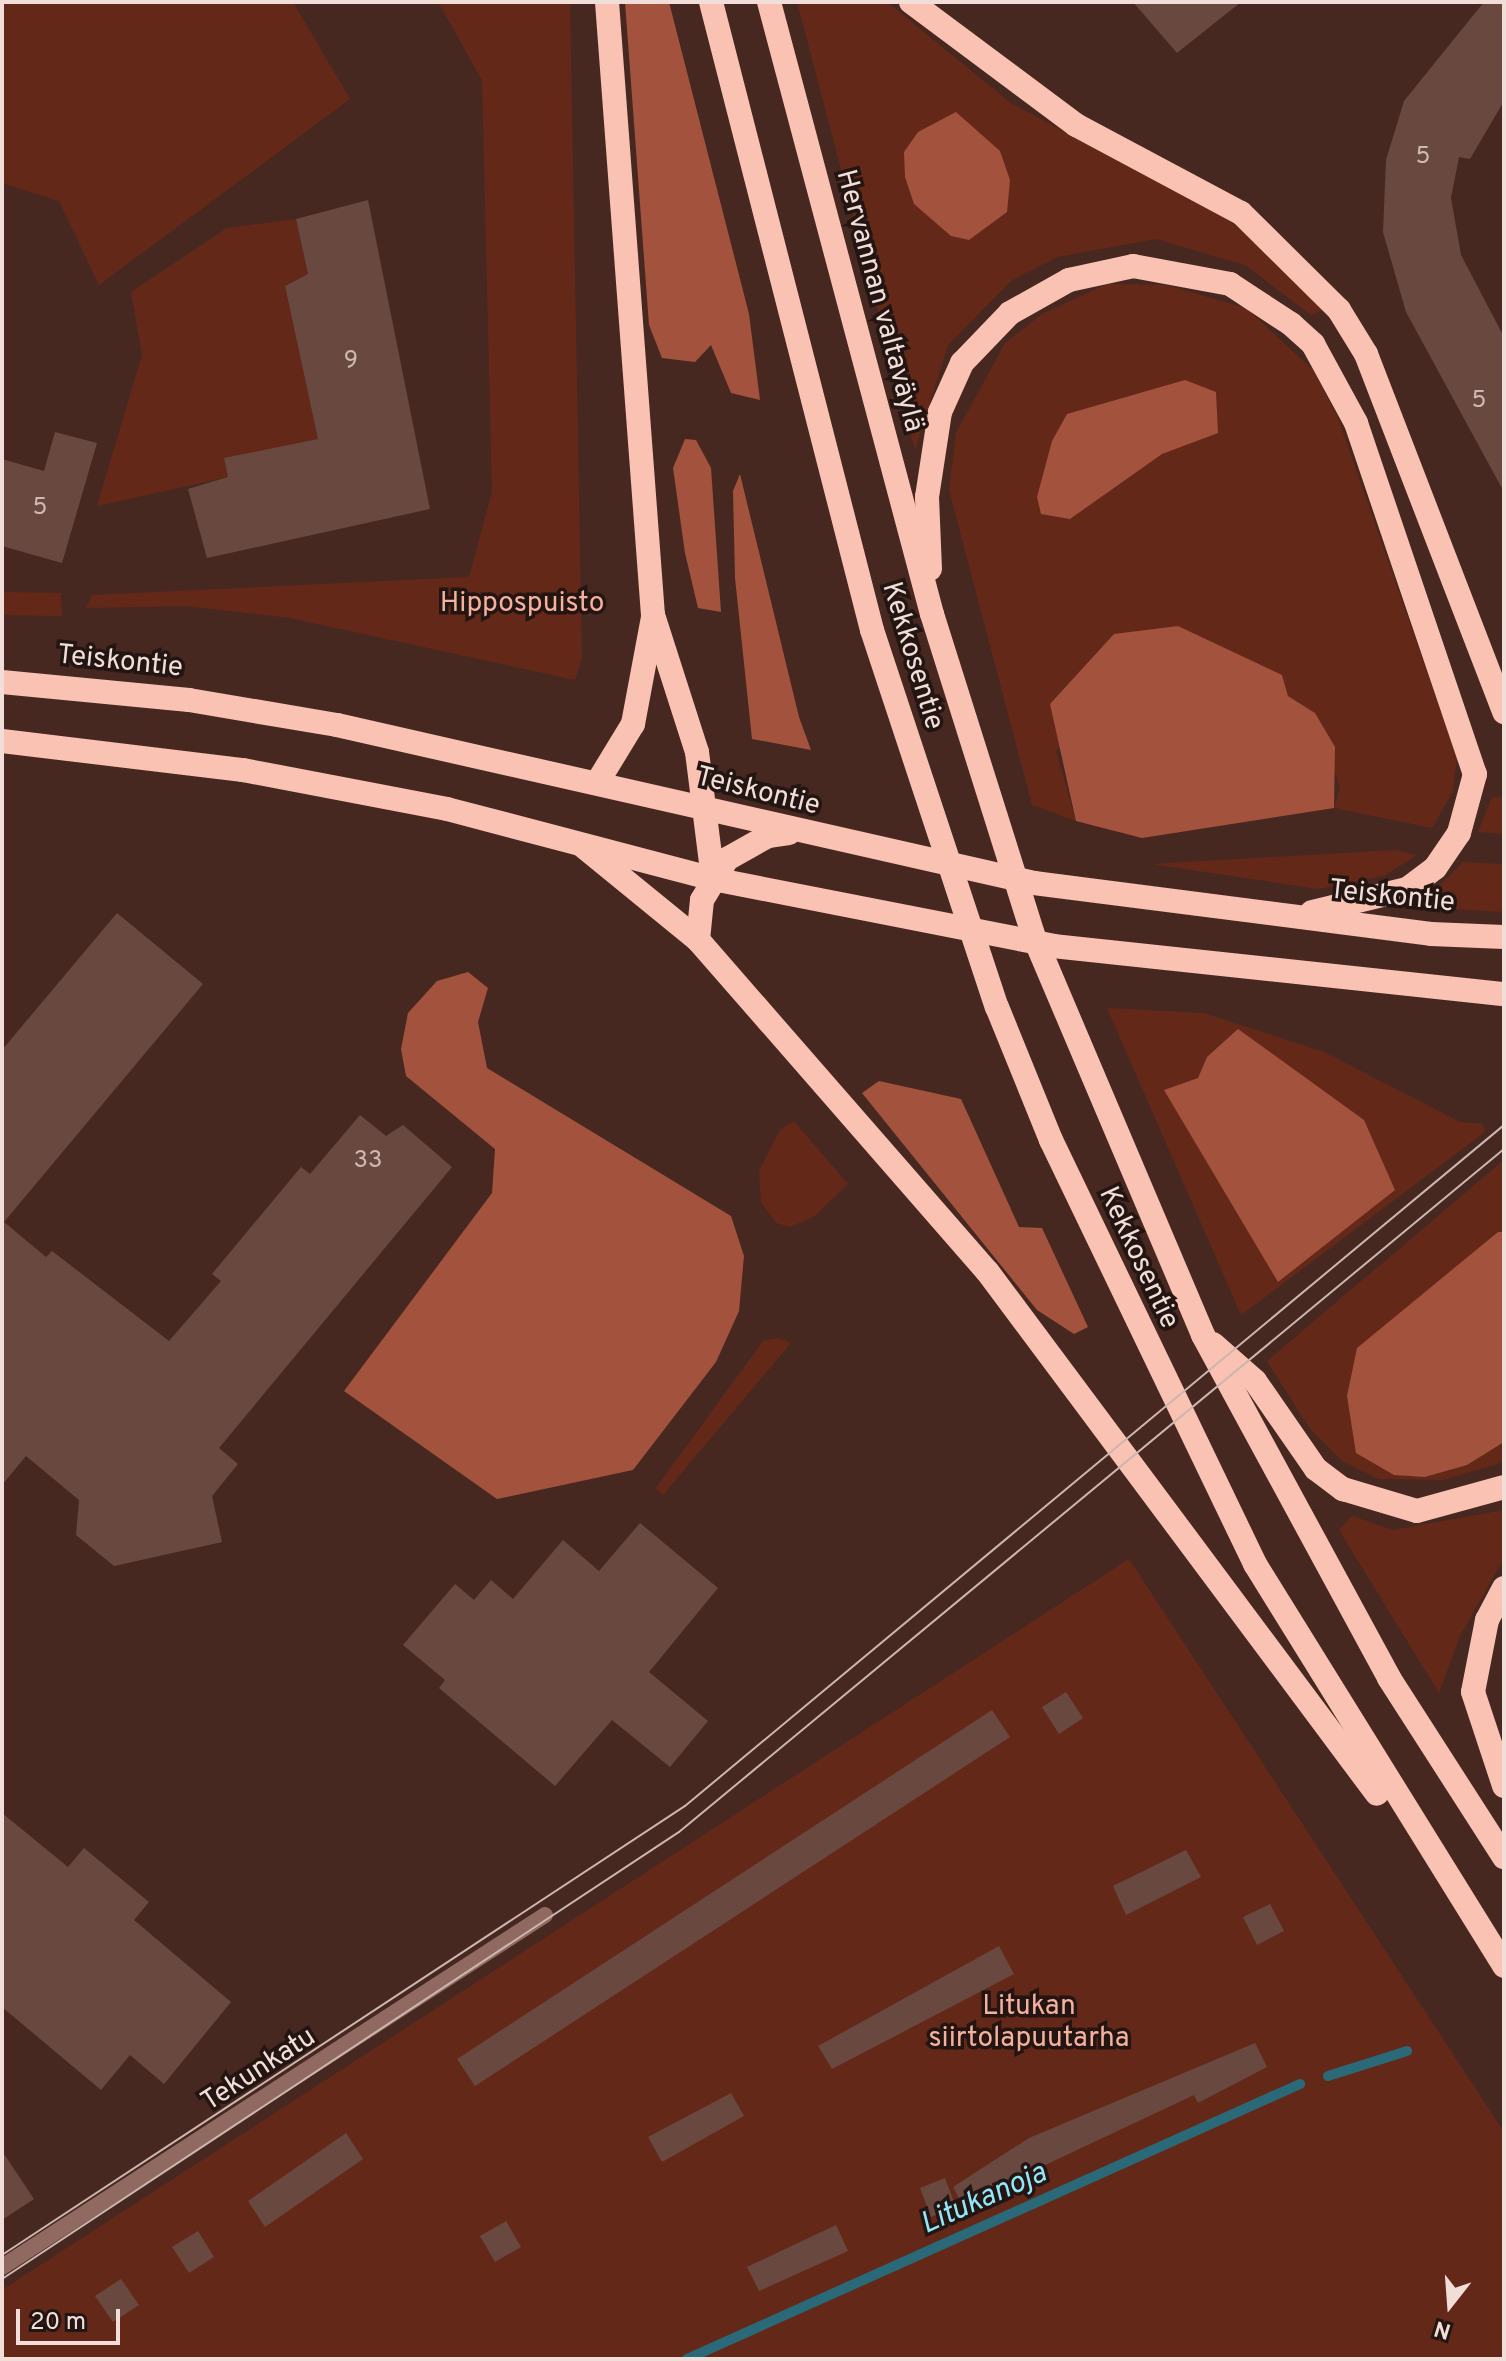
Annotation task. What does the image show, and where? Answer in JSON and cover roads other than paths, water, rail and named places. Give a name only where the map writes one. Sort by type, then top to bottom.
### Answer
[{"type":"highway","points":[[607,2],[653,615],[687,717],[706,811],[713,879],[698,940]]},
{"type":"highway","name":"Kekkosentie","points":[[711,2],[842,518],[919,782],[1051,1140],[1255,1564],[1459,1898],[1504,1966]]},
{"type":"highway","name":"Hervannan valtaväylä","points":[[769,2],[932,614]]},
{"type":"highway","points":[[911,2],[1076,125],[1241,213],[1329,298],[1366,354],[1504,712]]},
{"type":"highway","points":[[932,614],[927,497],[933,439],[949,387],[984,334],[1069,280],[1133,266],[1230,284],[1291,324],[1313,344],[1356,423],[1475,774],[1459,833],[1435,868],[1407,889],[1290,916]]},
{"type":"highway","name":"Kekkosentie","points":[[932,614],[1032,932],[1203,1335],[1389,1678],[1504,1857]]},
{"type":"highway","points":[[597,783],[633,724],[653,615]]},
{"type":"highway","name":"Teiskontie","points":[[2,682],[189,700],[337,725],[597,783],[806,835],[1143,899],[1504,937]]},
{"type":"highway","points":[[2,741],[243,770],[447,809],[713,879],[838,907],[1163,961],[1498,996]]},
{"type":"highway","points":[[713,879],[744,847],[806,835]]},
{"type":"highway","points":[[582,845],[698,940],[987,1271],[1459,1898]]},
{"type":"highway","points":[[1203,1335],[1255,1381],[1316,1469],[1343,1489],[1417,1511],[1504,1487]]},
{"type":"highway","points":[[1504,1588],[1479,1646],[1473,1692],[1504,1786]]},
{"type":"street","name":"Tekunkatu","points":[[2,2267],[545,1915]]},
{"type":"waterway","points":[[1328,2076],[1407,2051]]},
{"type":"waterway","name":"Litukanoja","points":[[687,2359],[1300,2084]]},
{"type":"tram line","points":[[2,2255],[685,1806],[1504,1125]]},
{"type":"tram line","points":[[2,2279],[679,1832],[1504,1149]]},
{"type":"park label","name":"Hippospuisto","points":[[522,604]]},
{"type":"park label","name":"Litukan siirtolapuutarha","points":[[1029,2023]]}]
